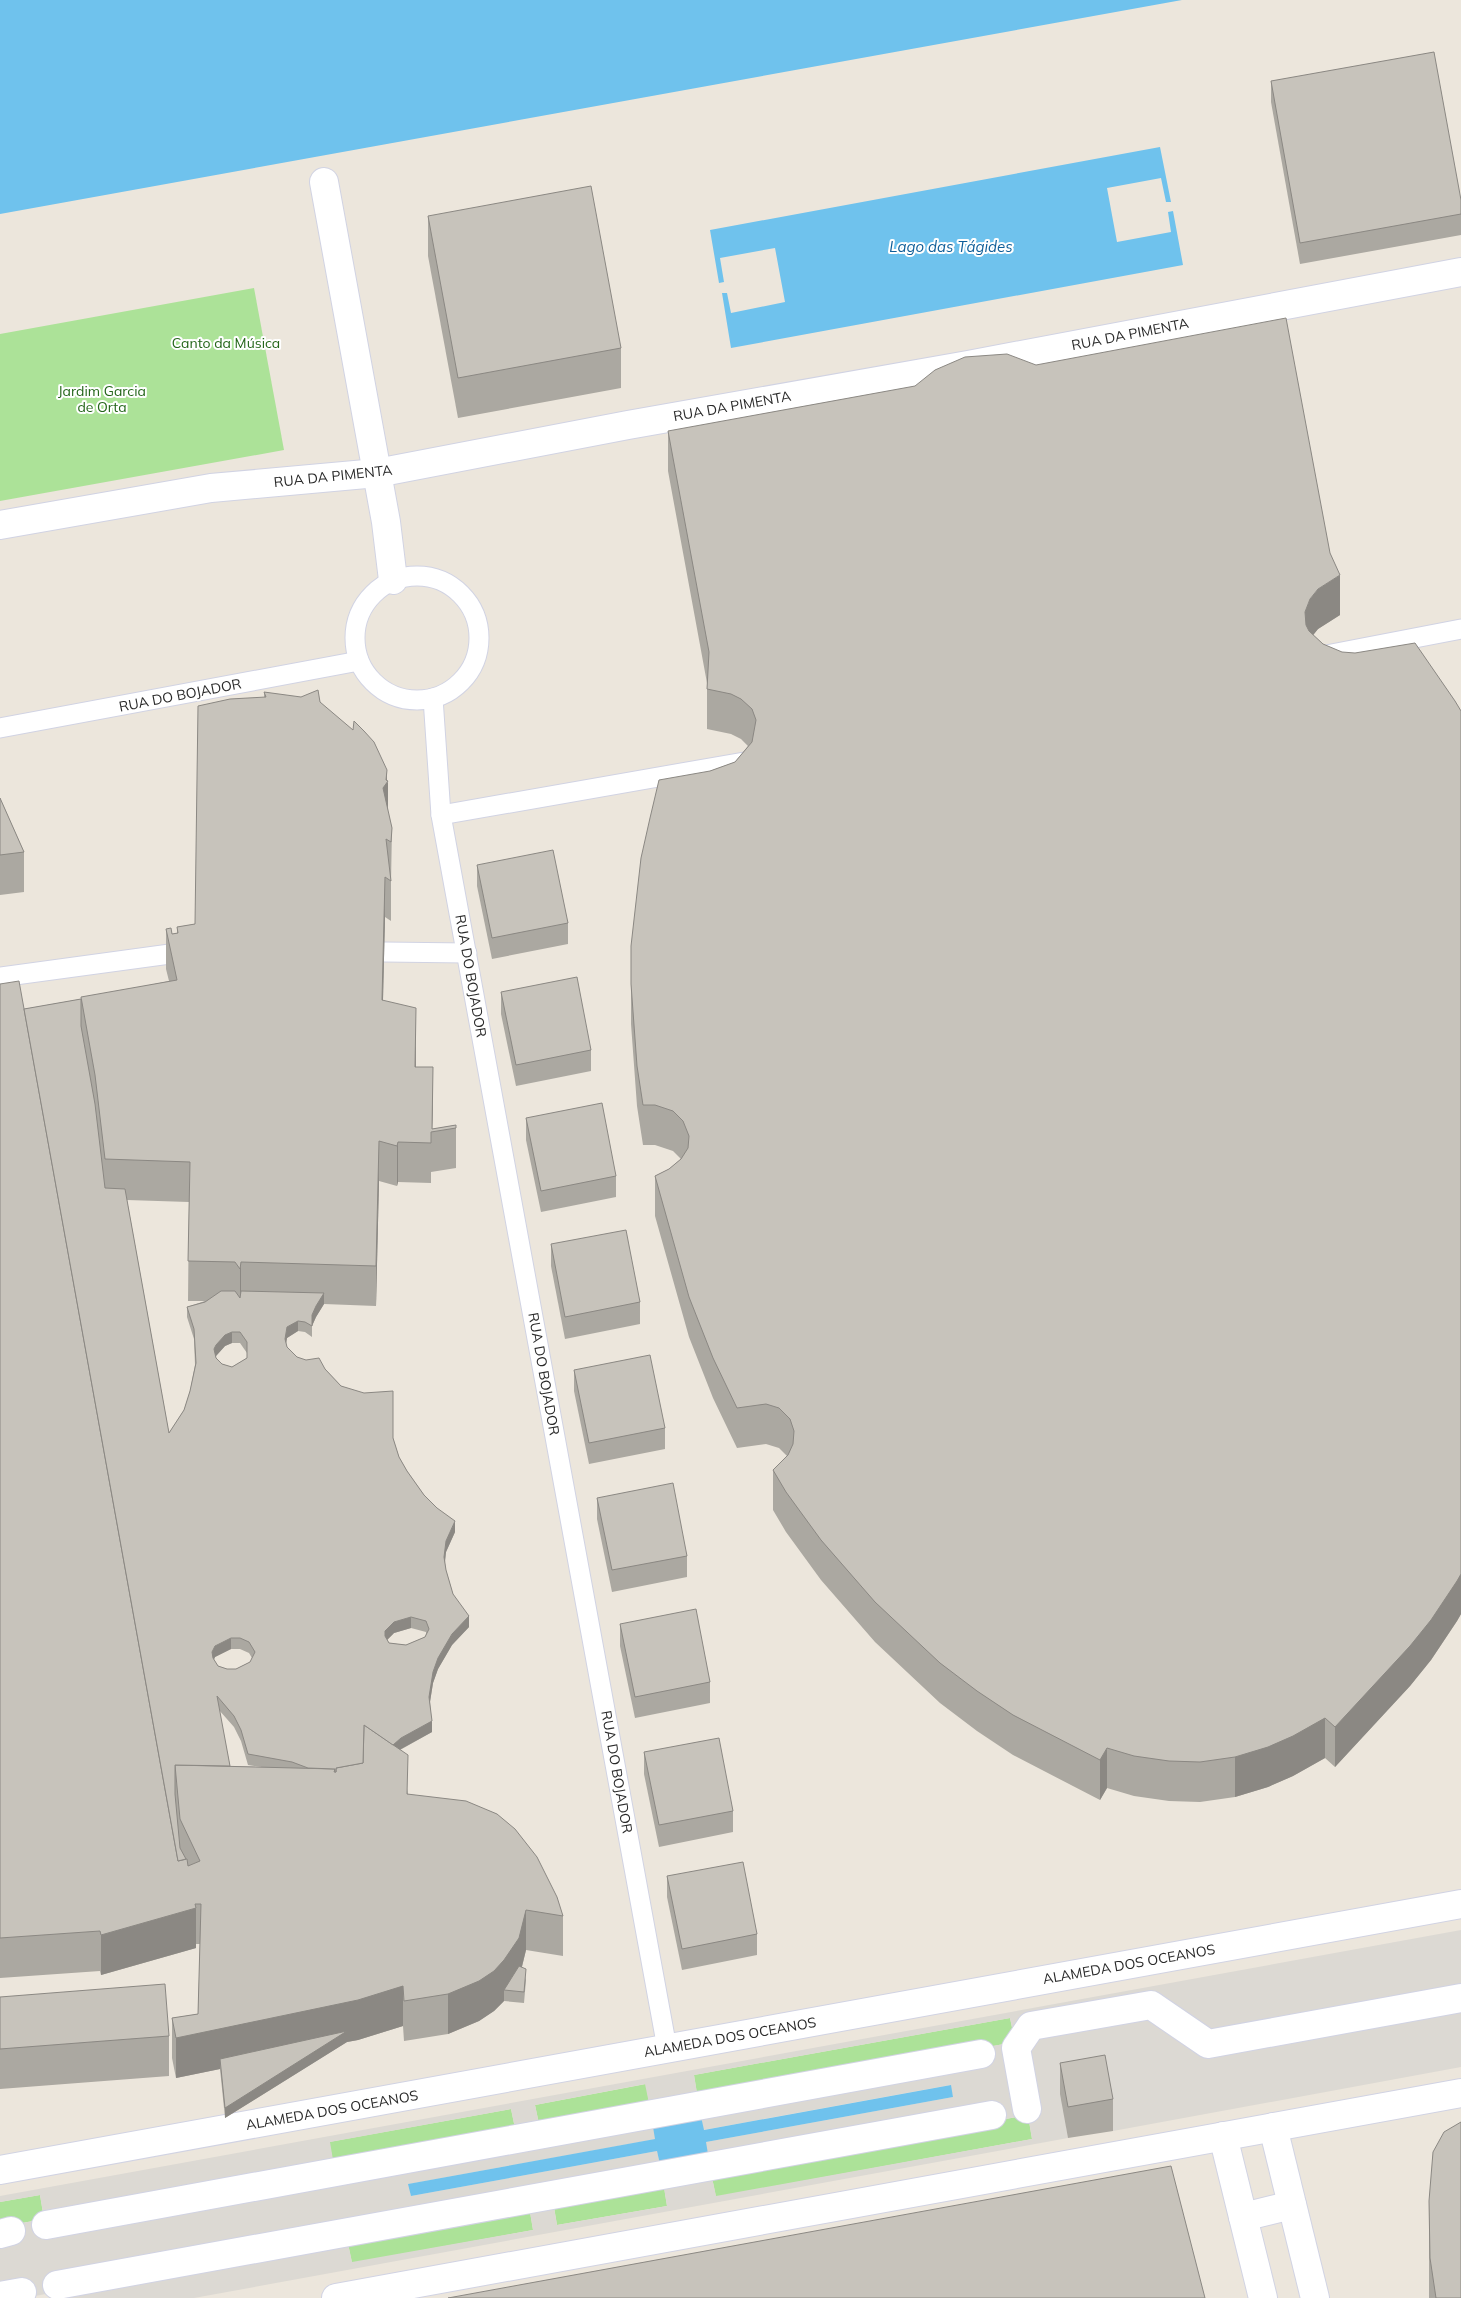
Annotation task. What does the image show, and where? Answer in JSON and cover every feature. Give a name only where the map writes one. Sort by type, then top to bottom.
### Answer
[{"type":"street","points":[[324,182],[377,474],[393,580]]},
{"type":"street","name":"RUA DA PIMENTA","points":[[0,525],[211,488],[377,474],[628,424],[978,363],[1461,272]]},
{"type":"street","name":"ALAMEDA DOS OCEANOS","points":[[0,2170],[1461,1904]]},
{"type":"street","points":[[1027,2109],[1016,2048],[1031,2026],[1151,2005],[1208,2044],[1461,1998]]},
{"type":"street","points":[[46,2225],[981,2054]]},
{"type":"street","points":[[336,2298],[1461,2093]]},
{"type":"street","points":[[57,2285],[992,2115]]},
{"type":"street","points":[[1273,2127],[1315,2298]]},
{"type":"street","points":[[1223,2136],[1264,2298]]},
{"type":"street","points":[[1244,2217],[1292,2205]]},
{"type":"lane","points":[[413,576],[433,578],[452,586],[466,600],[476,618],[479,638],[476,658],[466,676],[451,690],[432,698],[410,700],[389,694],[371,680],[359,661],[355,639],[359,617],[372,595],[393,580],[413,576]]},
{"type":"lane","points":[[1305,659],[1461,629]]},
{"type":"lane","name":"RUA DO BOJADOR","points":[[0,728],[359,661]]},
{"type":"lane","name":"RUA DO BOJADOR","points":[[432,698],[441,815],[667,2048]]},
{"type":"lane","points":[[441,815],[756,760]]},
{"type":"lane","points":[[0,977],[195,950]]},
{"type":"lane","points":[[384,952],[467,953]]},
{"type":"green space","name":"Jardim Garcia de Orta","points":[[254,288],[284,450],[0,501],[0,334]]},
{"type":"green space","points":[[1010,2018],[1015,2042],[698,2100],[694,2075]]},
{"type":"green space","points":[[646,2084],[650,2108],[540,2129],[535,2105]]},
{"type":"green space","points":[[511,2109],[516,2133],[334,2166],[329,2142]]},
{"type":"green space","points":[[1028,2115],[1032,2139],[716,2197],[711,2173]]},
{"type":"green space","points":[[663,2181],[667,2206],[557,2225],[553,2201]]},
{"type":"green space","points":[[40,2195],[44,2219],[0,2227],[0,2202]]},
{"type":"green space","points":[[529,2206],[533,2230],[352,2263],[347,2239]]},
{"type":"shaded area","points":[[1461,1930],[1461,2067],[1113,2131],[1105,2086],[1061,2094],[1068,2138],[194,2298],[59,2298],[57,2292],[24,2298],[0,2298],[0,2227],[44,2219],[40,2195],[0,2202],[0,2196]],"holes":[[[1010,2018],[1015,2042],[698,2099],[694,2075]],[[645,2084],[650,2108],[540,2128],[535,2105]],[[950,2085],[953,2097],[706,2142],[661,2169],[657,2151],[411,2196],[409,2184],[656,2139],[700,2112],[703,2130]],[[511,2109],[516,2133],[334,2166],[330,2142]],[[1028,2115],[1032,2139],[716,2196],[711,2173]],[[663,2182],[667,2206],[557,2225],[553,2202]],[[529,2206],[533,2230],[352,2262],[347,2239]]]},
{"type":"water","points":[[0,0],[1182,0],[0,214]]},
{"type":"water","name":"Lago das Tágides","points":[[1160,147],[1171,202],[1166,202],[1161,178],[1107,188],[1117,242],[1171,232],[1168,212],[1173,211],[1183,265],[731,348],[722,293],[727,293],[731,313],[785,302],[775,248],[720,258],[724,282],[719,283],[710,230]]},
{"type":"water","points":[[951,2085],[953,2097],[706,2142],[709,2160],[661,2169],[657,2151],[411,2196],[408,2184],[655,2139],[652,2121],[700,2112],[704,2130]]},
{"type":"building","points":[[1434,52],[1461,200],[1461,214],[1300,243],[1271,81]]},
{"type":"building","points":[[591,186],[621,348],[458,378],[428,216]]},
{"type":"building","points":[[1286,318],[1330,553],[1340,575],[1318,589],[1310,599],[1305,612],[1306,625],[1309,631],[1323,644],[1342,652],[1355,653],[1415,643],[1461,711],[1461,1574],[1431,1620],[1410,1646],[1335,1727],[1325,1718],[1293,1736],[1268,1747],[1235,1757],[1200,1762],[1169,1761],[1134,1756],[1107,1748],[1100,1760],[1013,1715],[977,1691],[940,1663],[875,1602],[821,1540],[786,1492],[773,1470],[788,1455],[793,1444],[794,1431],[790,1419],[779,1408],[766,1404],[737,1408],[713,1358],[689,1297],[655,1176],[669,1169],[681,1159],[688,1148],[689,1136],[683,1121],[673,1111],[655,1105],[643,1105],[637,1066],[631,984],[631,946],[641,858],[659,780],[710,771],[735,762],[752,742],[756,720],[752,709],[741,699],[731,694],[707,689],[709,652],[668,431],[915,386],[935,370],[965,357],[1007,354],[1036,365]]},
{"type":"building","points":[[318,690],[320,702],[353,730],[354,721],[374,742],[387,770],[386,780],[388,781],[383,788],[392,828],[391,842],[386,839],[391,881],[385,877],[382,1000],[416,1008],[415,1067],[433,1067],[432,1129],[456,1125],[456,1128],[431,1132],[431,1143],[398,1142],[397,1146],[379,1141],[376,1266],[241,1262],[240,1269],[235,1262],[188,1261],[190,1162],[105,1159],[95,1075],[81,997],[177,980],[166,929],[171,928],[172,934],[178,933],[177,927],[195,924],[198,706],[230,699],[266,697],[264,692],[301,697]]},
{"type":"building","points":[[0,798],[24,852],[0,855]]},
{"type":"building","points":[[553,850],[568,923],[492,938],[477,865]]},
{"type":"building","points":[[577,977],[591,1050],[516,1065],[501,992]]},
{"type":"building","points":[[19,981],[178,1861],[187,1859],[188,1866],[200,1861],[180,1819],[175,1765],[335,1769],[334,1772],[336,1772],[336,1768],[363,1763],[364,1725],[408,1755],[407,1794],[466,1801],[497,1814],[515,1829],[537,1857],[557,1897],[563,1916],[526,1910],[519,1938],[494,1971],[479,1981],[448,1994],[404,2001],[403,1986],[358,2000],[176,2038],[172,2018],[198,2014],[201,1904],[195,1904],[196,1908],[101,1935],[100,1931],[0,1938],[0,984]]},
{"type":"building","points":[[81,999],[81,1026],[95,1104],[105,1188],[125,1189],[169,1433],[184,1410],[196,1363],[194,1329],[187,1307],[205,1302],[221,1291],[235,1291],[240,1298],[241,1291],[324,1293],[312,1315],[312,1326],[298,1321],[287,1327],[285,1339],[287,1347],[297,1357],[306,1360],[319,1358],[325,1369],[341,1386],[364,1393],[393,1391],[393,1438],[399,1457],[424,1495],[437,1508],[455,1521],[446,1541],[444,1557],[453,1594],[469,1616],[452,1634],[438,1658],[433,1672],[429,1697],[432,1721],[401,1738],[393,1745],[364,1725],[363,1763],[336,1768],[335,1772],[335,1769],[308,1768],[292,1762],[248,1754],[241,1730],[234,1716],[217,1696],[230,1766],[175,1765],[175,1794],[180,1848],[186,1859],[178,1861],[24,1009]],"holes":[[[232,1332],[240,1332],[247,1342],[247,1358],[232,1367],[222,1364],[216,1358],[214,1349],[225,1335]],[[411,1617],[426,1621],[429,1629],[425,1637],[406,1645],[389,1643],[385,1636],[385,1631],[394,1622]],[[231,1638],[240,1638],[249,1642],[255,1652],[250,1662],[236,1669],[227,1669],[218,1666],[213,1658],[212,1652],[215,1646]]]},
{"type":"building","points":[[602,1103],[616,1176],[541,1191],[526,1118]]},
{"type":"building","points":[[626,1230],[640,1302],[565,1317],[551,1244]]},
{"type":"building","points":[[650,1355],[665,1428],[589,1443],[574,1370]]},
{"type":"building","points":[[673,1483],[687,1556],[612,1570],[597,1498]]},
{"type":"building","points":[[696,1609],[710,1682],[635,1697],[620,1624]]},
{"type":"building","points":[[719,1738],[733,1811],[659,1825],[644,1752]]},
{"type":"building","points":[[743,1862],[757,1934],[682,1949],[667,1876]]},
{"type":"building","points":[[519,1966],[526,1969],[524,1992],[504,1990]]},
{"type":"building","points":[[165,1984],[169,2036],[0,2049],[0,1997]]},
{"type":"building","points":[[347,2031],[225,2108],[220,2059]]},
{"type":"building","points":[[1105,2055],[1113,2099],[1068,2107],[1060,2063]]},
{"type":"building","points":[[1461,2122],[1461,2298],[1436,2298],[1430,2258],[1429,2201],[1433,2152],[1444,2132]]},
{"type":"building","points":[[1171,2166],[1205,2298],[448,2298]]},
{"type":"park label","name":"Canto da Música","points":[[226,343]]}]
